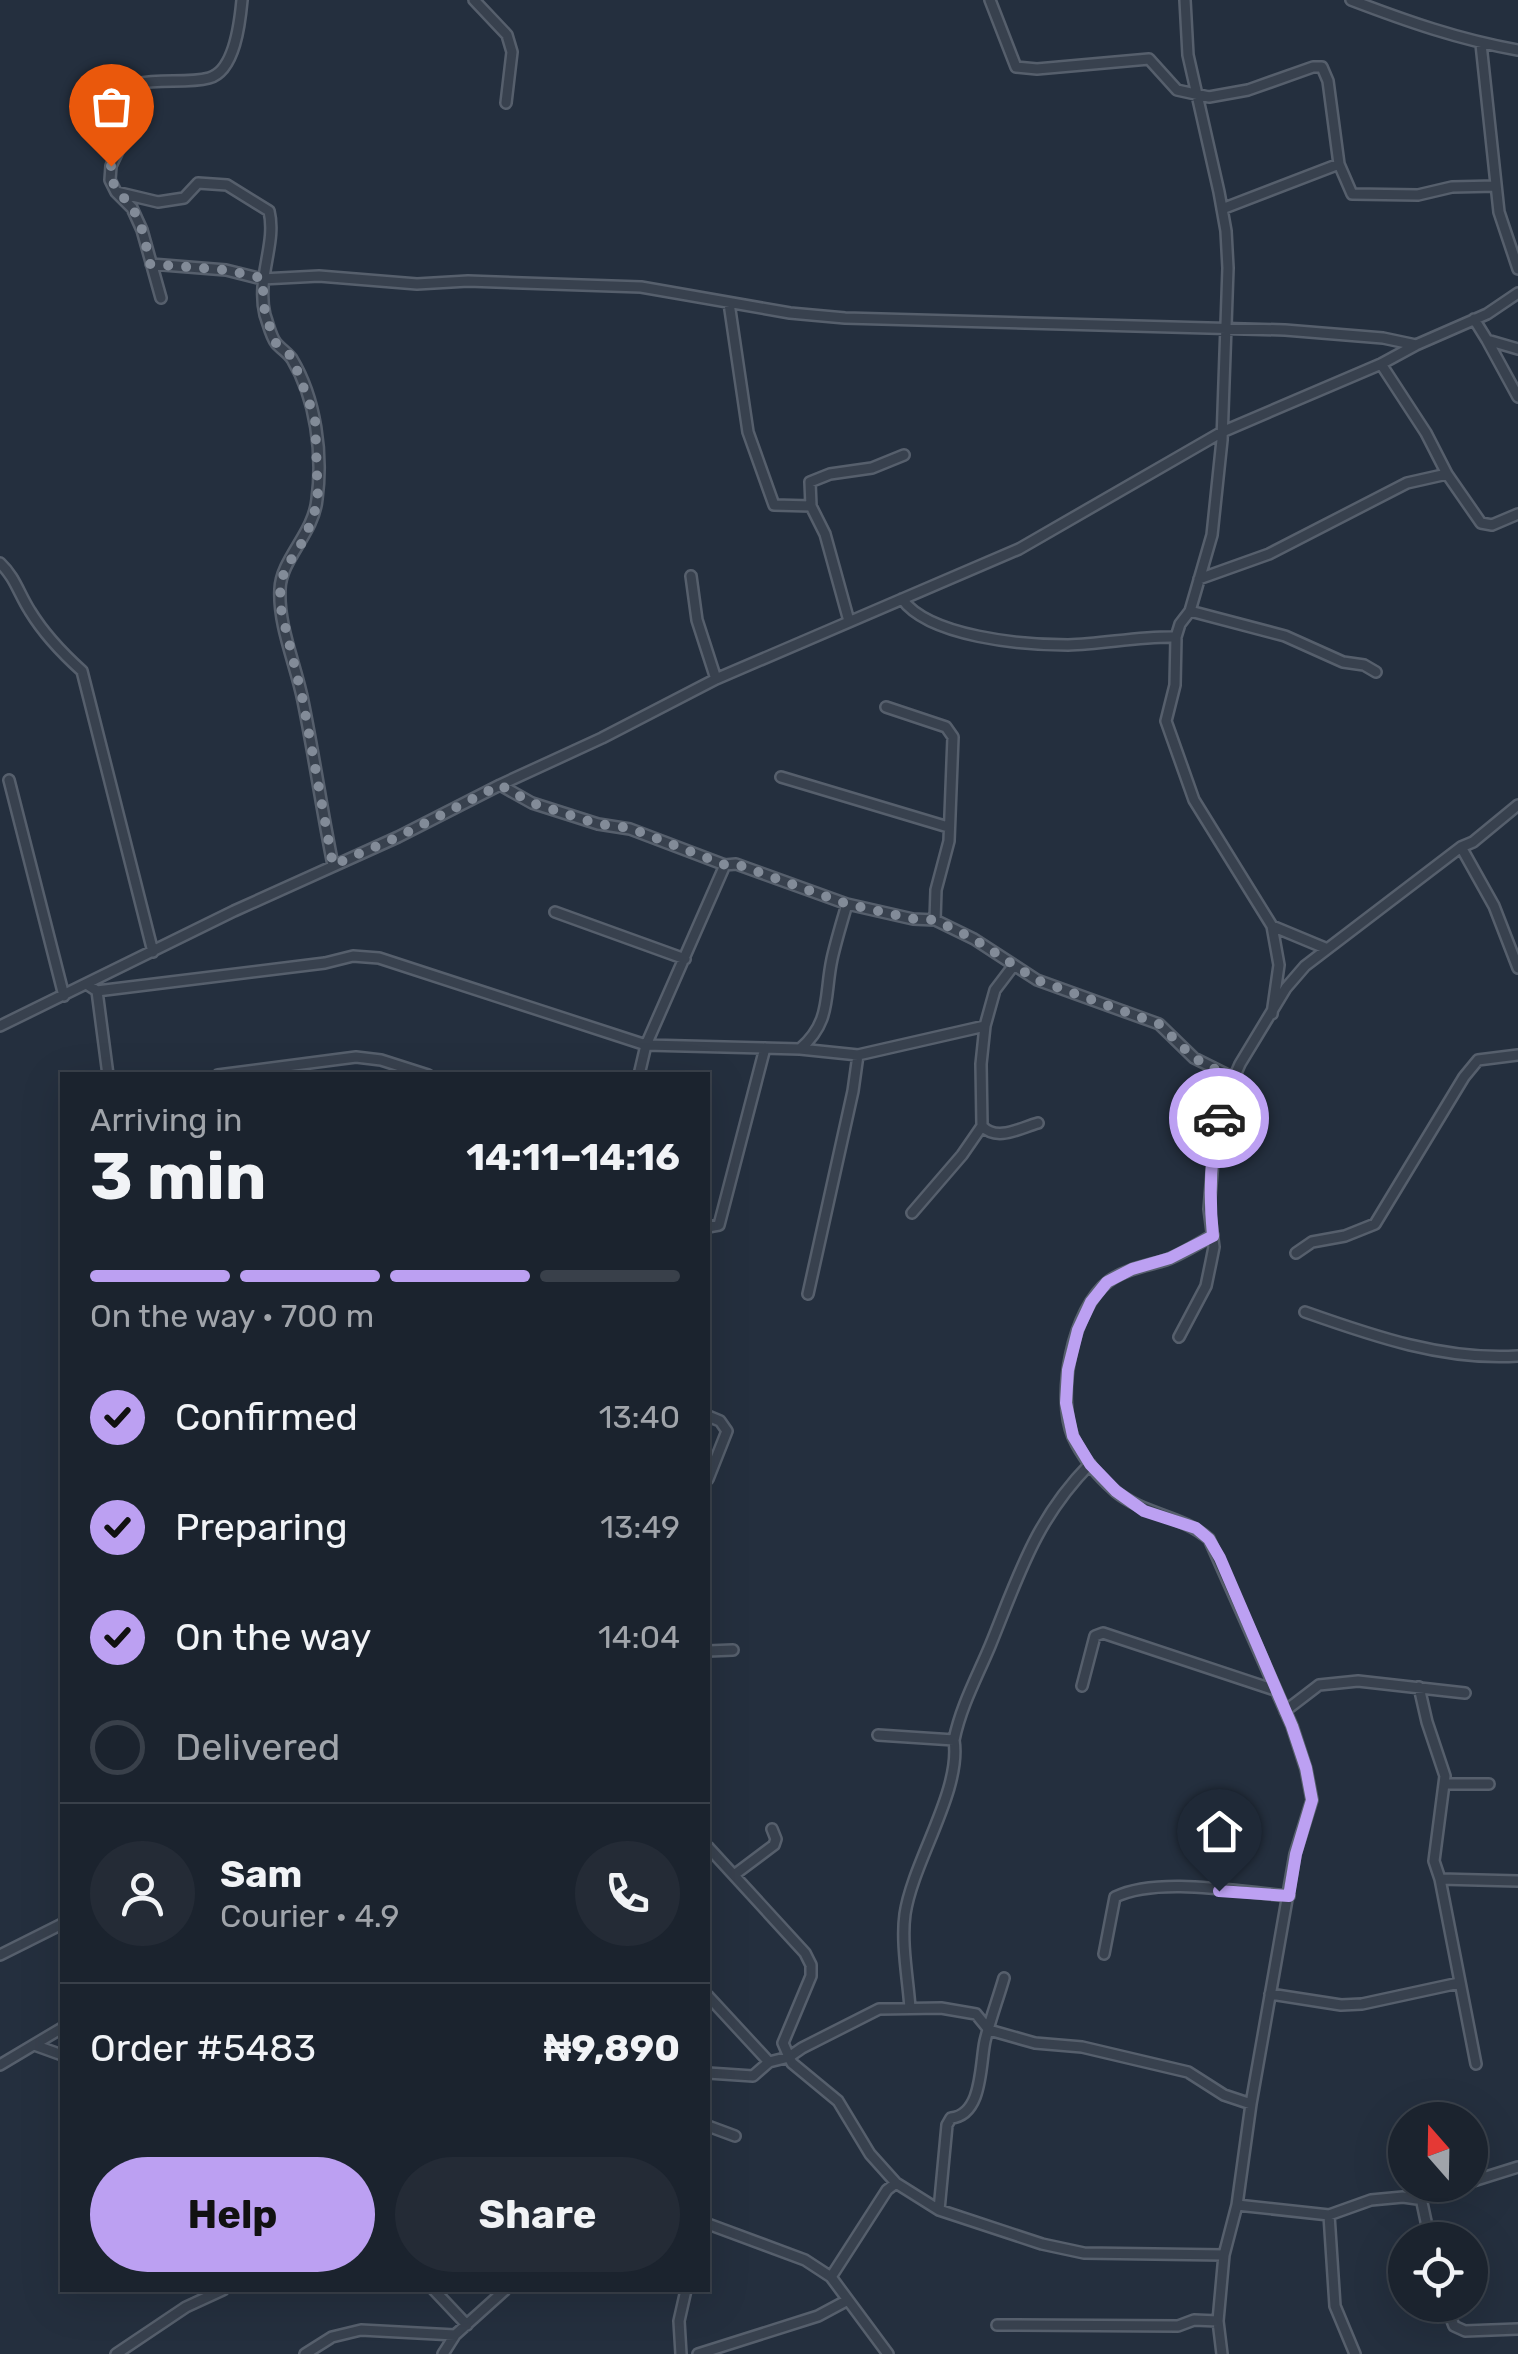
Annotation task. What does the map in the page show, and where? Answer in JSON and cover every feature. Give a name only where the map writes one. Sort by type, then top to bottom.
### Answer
[{"type":"street","points":[[160,298],[132,208],[110,180],[111,166],[127,132],[137,84],[208,78],[220,73],[231,52],[242,0]]},
{"type":"street","points":[[474,0],[507,36],[512,52],[506,103]]},
{"type":"street","points":[[990,0],[1016,67],[1149,59],[1177,90],[1208,97],[1248,90],[1313,67],[1322,68],[1328,81],[1339,164],[1352,194],[1418,195],[1452,187],[1496,186]]},
{"type":"street","points":[[1185,0],[1188,56],[1222,209],[1228,268],[1222,432],[1212,535],[1190,611],[1176,637],[1176,685],[1167,710],[1167,730],[1200,812],[1272,926],[1279,965],[1272,1014]]},
{"type":"street","points":[[1351,0],[1481,44],[1518,50]]},
{"type":"street","points":[[1481,44],[1499,212],[1518,269]]},
{"type":"street","points":[[1222,209],[1339,164]]},
{"type":"street","points":[[116,192],[158,202],[184,198],[198,183],[228,185],[269,211],[274,228],[262,278],[265,314],[276,343],[292,357],[315,418],[318,502],[305,538],[285,569],[280,587],[281,609],[303,701],[333,865]]},
{"type":"street","points":[[150,264],[226,270],[262,278],[319,276],[417,284],[468,281],[641,288],[845,318],[1226,328],[1416,344]]},
{"type":"street","points":[[92,988],[153,952],[398,837],[716,679],[1019,549],[1222,432],[1381,364],[1518,293]]},
{"type":"street","points":[[729,303],[748,432],[774,505],[811,506]]},
{"type":"street","points":[[1474,319],[1518,397]]},
{"type":"street","points":[[1486,340],[1518,349]]},
{"type":"street","points":[[1381,364],[1481,523],[1492,525],[1518,514]]},
{"type":"street","points":[[848,621],[825,534],[811,506],[810,482],[830,474],[872,468],[904,455]]},
{"type":"street","points":[[1199,579],[1269,554],[1407,482],[1447,474]]},
{"type":"street","points":[[0,563],[12,574],[29,609],[55,646],[82,672],[153,952]]},
{"type":"street","points":[[690,576],[697,620],[716,679]]},
{"type":"street","points":[[902,598],[911,612],[936,624],[990,638],[1068,645],[1143,636],[1176,637]]},
{"type":"street","points":[[1190,611],[1284,636],[1376,672]]},
{"type":"street","points":[[886,708],[952,732],[950,841],[934,904],[935,920]]},
{"type":"street","points":[[781,776],[948,827]]},
{"type":"street","points":[[10,780],[64,996]]},
{"type":"street","points":[[500,785],[532,803],[598,824],[630,828],[725,865],[736,864],[847,904],[935,920],[1066,993],[1159,1024],[1194,1058],[1232,1078]]},
{"type":"street","points":[[1179,1337],[1206,1286],[1214,1247],[1209,1209],[1214,1137],[1232,1078],[1286,988],[1325,948],[1461,847],[1474,842],[1518,804]]},
{"type":"street","points":[[1461,847],[1494,906],[1518,968]]},
{"type":"street","points":[[640,1072],[646,1044],[725,865]]},
{"type":"street","points":[[800,1049],[814,1036],[829,1002],[831,962],[847,904]]},
{"type":"street","points":[[555,912],[685,958]]},
{"type":"street","points":[[1272,926],[1325,948]]},
{"type":"street","points":[[0,1026],[64,996],[92,988],[324,963],[353,956],[379,958],[646,1044],[858,1054],[985,1026]]},
{"type":"street","points":[[1014,966],[995,990],[985,1026],[982,1126],[988,1133],[998,1135],[1038,1123]]},
{"type":"street","points":[[92,988],[107,1072]]},
{"type":"street","points":[[710,1227],[719,1225],[765,1048]]},
{"type":"street","points":[[808,1294],[858,1054]]},
{"type":"street","points":[[1296,1253],[1312,1242],[1345,1236],[1375,1224],[1478,1060],[1518,1054]]},
{"type":"street","points":[[242,1072],[356,1058],[380,1060],[418,1072]]},
{"type":"street","points":[[912,1213],[982,1126]]},
{"type":"street","points":[[1213,1236],[1170,1258],[1132,1269],[1107,1282],[1091,1302],[1078,1330],[1068,1370],[1066,1403],[1073,1436],[1090,1464],[1116,1491],[1144,1511],[1196,1528],[1209,1539],[1285,1711],[1306,1768],[1312,1800],[1296,1854],[1251,2104],[1237,2206],[1224,2255],[1218,2321],[1222,2354]]},
{"type":"street","points":[[1305,1312],[1426,1349],[1472,1356],[1518,1356]]},
{"type":"street","points":[[710,1417],[727,1430],[710,1474]]},
{"type":"street","points":[[910,2008],[905,1916],[952,1775],[954,1740],[966,1697],[1021,1563],[1041,1535],[1046,1517],[1062,1492],[1090,1464]]},
{"type":"street","points":[[1082,1686],[1095,1636],[1103,1634],[1274,1690]]},
{"type":"street","points":[[710,1652],[733,1650]]},
{"type":"street","points":[[1285,1711],[1320,1685],[1358,1682],[1465,1694]]},
{"type":"street","points":[[1419,1687],[1445,1784],[1434,1861],[1476,2064]]},
{"type":"street","points":[[878,1734],[954,1740]]},
{"type":"street","points":[[1445,1784],[1489,1784]]},
{"type":"street","points":[[734,1876],[774,1845],[772,1829]]},
{"type":"street","points":[[710,1849],[805,1952],[811,1976],[783,2043],[792,2063],[838,2101],[870,2154],[896,2183],[938,2210],[1042,2244],[1084,2252],[1224,2255]]},
{"type":"street","points":[[1440,1879],[1518,1880]]},
{"type":"street","points":[[1104,1954],[1115,1897],[1130,1890],[1184,1888],[1289,1896]]},
{"type":"street","points":[[0,1955],[60,1925]]},
{"type":"street","points":[[938,2210],[947,2125],[951,2118],[960,2117],[969,2109],[1004,1978]]},
{"type":"street","points":[[1270,1994],[1342,2005],[1362,2004],[1413,1996],[1459,1982]]},
{"type":"street","points":[[710,1998],[768,2062]]},
{"type":"street","points":[[710,2072],[753,2076],[768,2062],[790,2057],[880,2009],[941,2008],[976,2014],[989,2030],[1035,2043],[1082,2047],[1188,2072],[1224,2095],[1251,2104]]},
{"type":"street","points":[[0,2065],[60,2029]]},
{"type":"street","points":[[37,2046],[60,2054]]},
{"type":"street","points":[[710,2127],[735,2136]]},
{"type":"street","points":[[1488,2176],[1518,2166]]},
{"type":"street","points":[[831,2278],[886,2190],[896,2183]]},
{"type":"street","points":[[1237,2206],[1329,2214],[1388,2198]]},
{"type":"street","points":[[1329,2214],[1335,2306],[1355,2354]]},
{"type":"street","points":[[710,2226],[804,2260],[831,2278],[888,2354]]},
{"type":"street","points":[[116,2354],[186,2307],[219,2292]]},
{"type":"street","points":[[436,2292],[467,2325]]},
{"type":"street","points":[[443,2354],[455,2335],[504,2292]]},
{"type":"street","points":[[681,2354],[679,2321],[686,2292]]},
{"type":"street","points":[[698,2354],[818,2316],[846,2301]]},
{"type":"street","points":[[997,2325],[1178,2326],[1194,2320],[1218,2321]]},
{"type":"street","points":[[1452,2322],[1465,2331],[1518,2329]]},
{"type":"street","points":[[305,2354],[332,2337],[361,2330],[455,2335]]},
{"type":"way so far","points":[[111,166],[110,180],[132,208],[150,264],[226,270],[262,278],[265,314],[276,343],[292,357],[315,418],[318,502],[280,587],[281,609],[303,701],[333,865],[500,785],[532,803],[598,824],[630,828],[725,865],[736,864],[847,904],[935,920],[951,927],[1037,980],[1159,1024],[1194,1058],[1232,1078],[1219,1118]]},
{"type":"route","points":[[1219,1118],[1209,1209],[1213,1236],[1170,1258],[1132,1269],[1107,1282],[1091,1302],[1078,1330],[1068,1370],[1066,1403],[1073,1436],[1090,1464],[1116,1491],[1144,1511],[1196,1528],[1209,1539],[1239,1600],[1306,1768],[1312,1800],[1289,1896],[1219,1891]]}]
